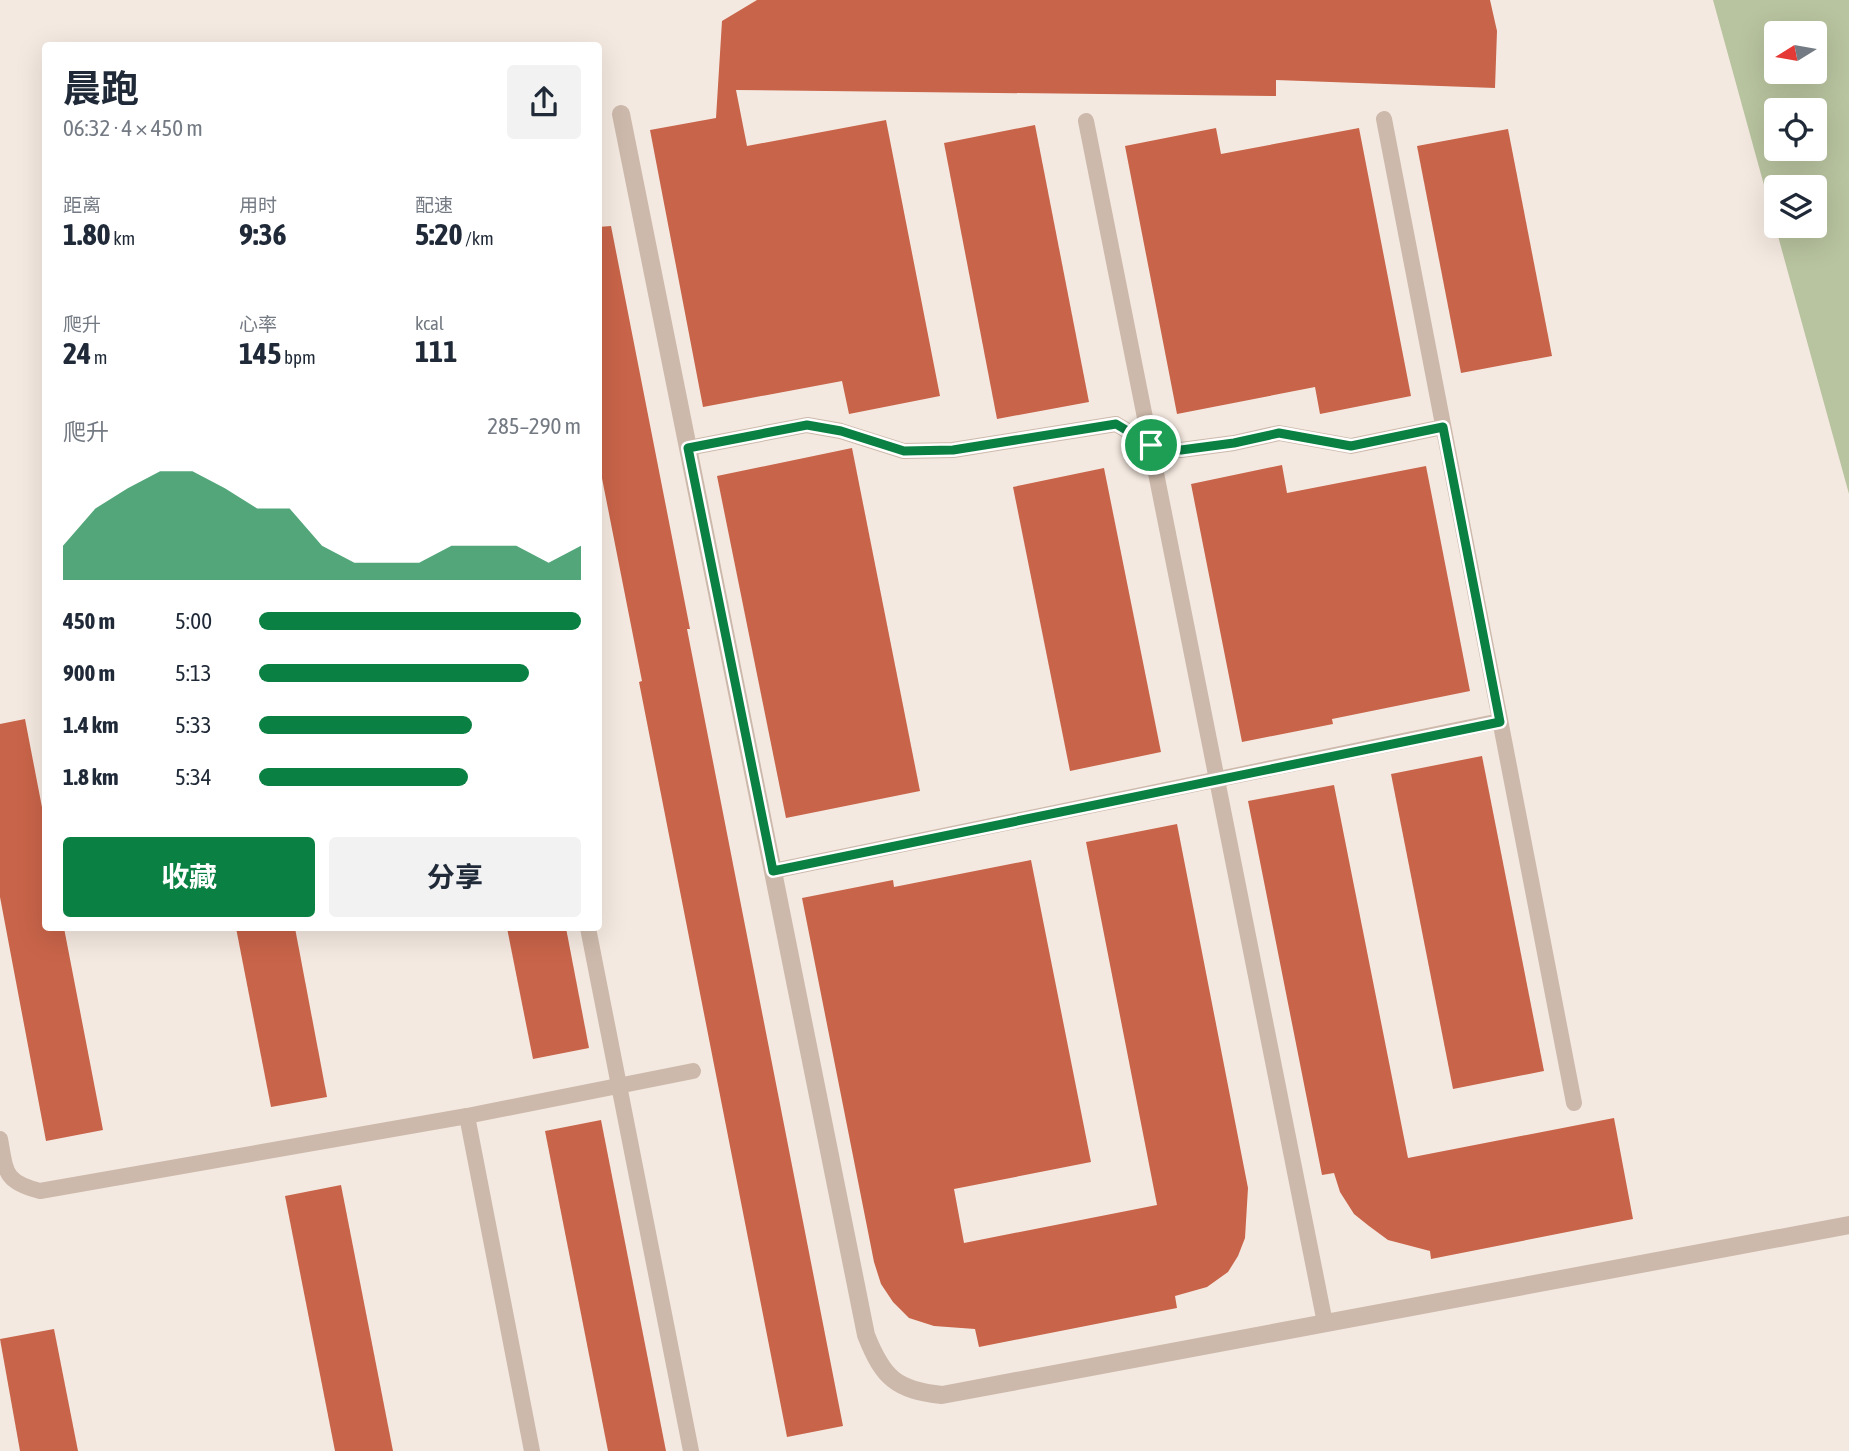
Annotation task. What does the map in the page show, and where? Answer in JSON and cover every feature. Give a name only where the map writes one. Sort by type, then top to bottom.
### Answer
[{"type":"street","points":[[621,114],[866,1335],[875,1359],[894,1382],[920,1393],[942,1395],[1849,1225]]},
{"type":"lane","points":[[1384,119],[1574,1103]]},
{"type":"lane","points":[[1086,121],[1325,1323]]},
{"type":"lane","points":[[688,448],[807,425],[841,431],[904,451],[953,450],[1116,424],[1151,445],[1181,450],[1234,443],[1279,433],[1351,446],[1443,427]]},
{"type":"lane","points":[[773,871],[1500,722]]},
{"type":"lane","points":[[589,931],[691,1451]]},
{"type":"lane","points":[[0,1139],[7,1175],[19,1186],[40,1191],[467,1116],[693,1071]]},
{"type":"lane","points":[[467,1116],[533,1451]]},
{"type":"green space","points":[[1713,0],[1849,0],[1849,494],[1779,238],[1827,238],[1827,175],[1764,175],[1764,185]]},
{"type":"building","points":[[757,0],[1490,0],[1497,31],[1495,88],[1276,80],[1276,96],[736,90],[747,146],[886,120],[940,396],[849,414],[842,381],[703,407],[650,130],[716,118],[722,21]]},
{"type":"building","points":[[1035,125],[1089,402],[997,419],[944,143]]},
{"type":"building","points":[[1216,128],[1221,154],[1359,128],[1411,396],[1320,414],[1315,387],[1177,414],[1125,146]]},
{"type":"building","points":[[1508,129],[1552,356],[1461,373],[1417,146]]},
{"type":"building","points":[[611,226],[843,1426],[787,1437],[639,682],[642,681],[602,478],[602,227]]},
{"type":"building","points":[[852,448],[920,791],[786,818],[717,476]]},
{"type":"building","points":[[1282,465],[1287,493],[1426,466],[1470,691],[1332,719],[1333,724],[1242,742],[1191,484]]},
{"type":"building","points":[[1104,468],[1161,752],[1070,771],[1013,487]]},
{"type":"building","points":[[25,719],[42,807],[42,931],[65,931],[103,1130],[46,1141],[0,897],[0,724]]},
{"type":"building","points":[[1482,756],[1544,1071],[1453,1089],[1391,774]]},
{"type":"building","points":[[1334,785],[1408,1158],[1614,1118],[1633,1219],[1431,1259],[1430,1251],[1388,1240],[1369,1226],[1354,1214],[1340,1192],[1334,1173],[1322,1175],[1248,801]]},
{"type":"building","points":[[1177,824],[1248,1188],[1245,1238],[1238,1256],[1228,1272],[1207,1287],[1175,1296],[1177,1308],[979,1347],[975,1329],[934,1326],[909,1318],[893,1302],[881,1284],[874,1262],[802,898],[893,880],[894,887],[1031,860],[1091,1162],[954,1189],[964,1243],[1157,1205],[1086,842]]},
{"type":"building","points":[[237,931],[296,931],[327,1097],[271,1107]]},
{"type":"building","points":[[508,931],[567,931],[589,1048],[533,1059]]},
{"type":"building","points":[[601,1120],[666,1451],[608,1451],[545,1131]]},
{"type":"building","points":[[341,1185],[393,1451],[335,1451],[285,1196]]},
{"type":"building","points":[[54,1329],[78,1451],[20,1451],[0,1339]]},
{"type":"route","points":[[1116,424],[1151,445],[1181,450],[1234,443],[1279,433],[1351,446],[1443,427],[1500,722],[773,871],[688,448],[807,425],[841,431],[904,451],[953,450],[1116,424]]}]
